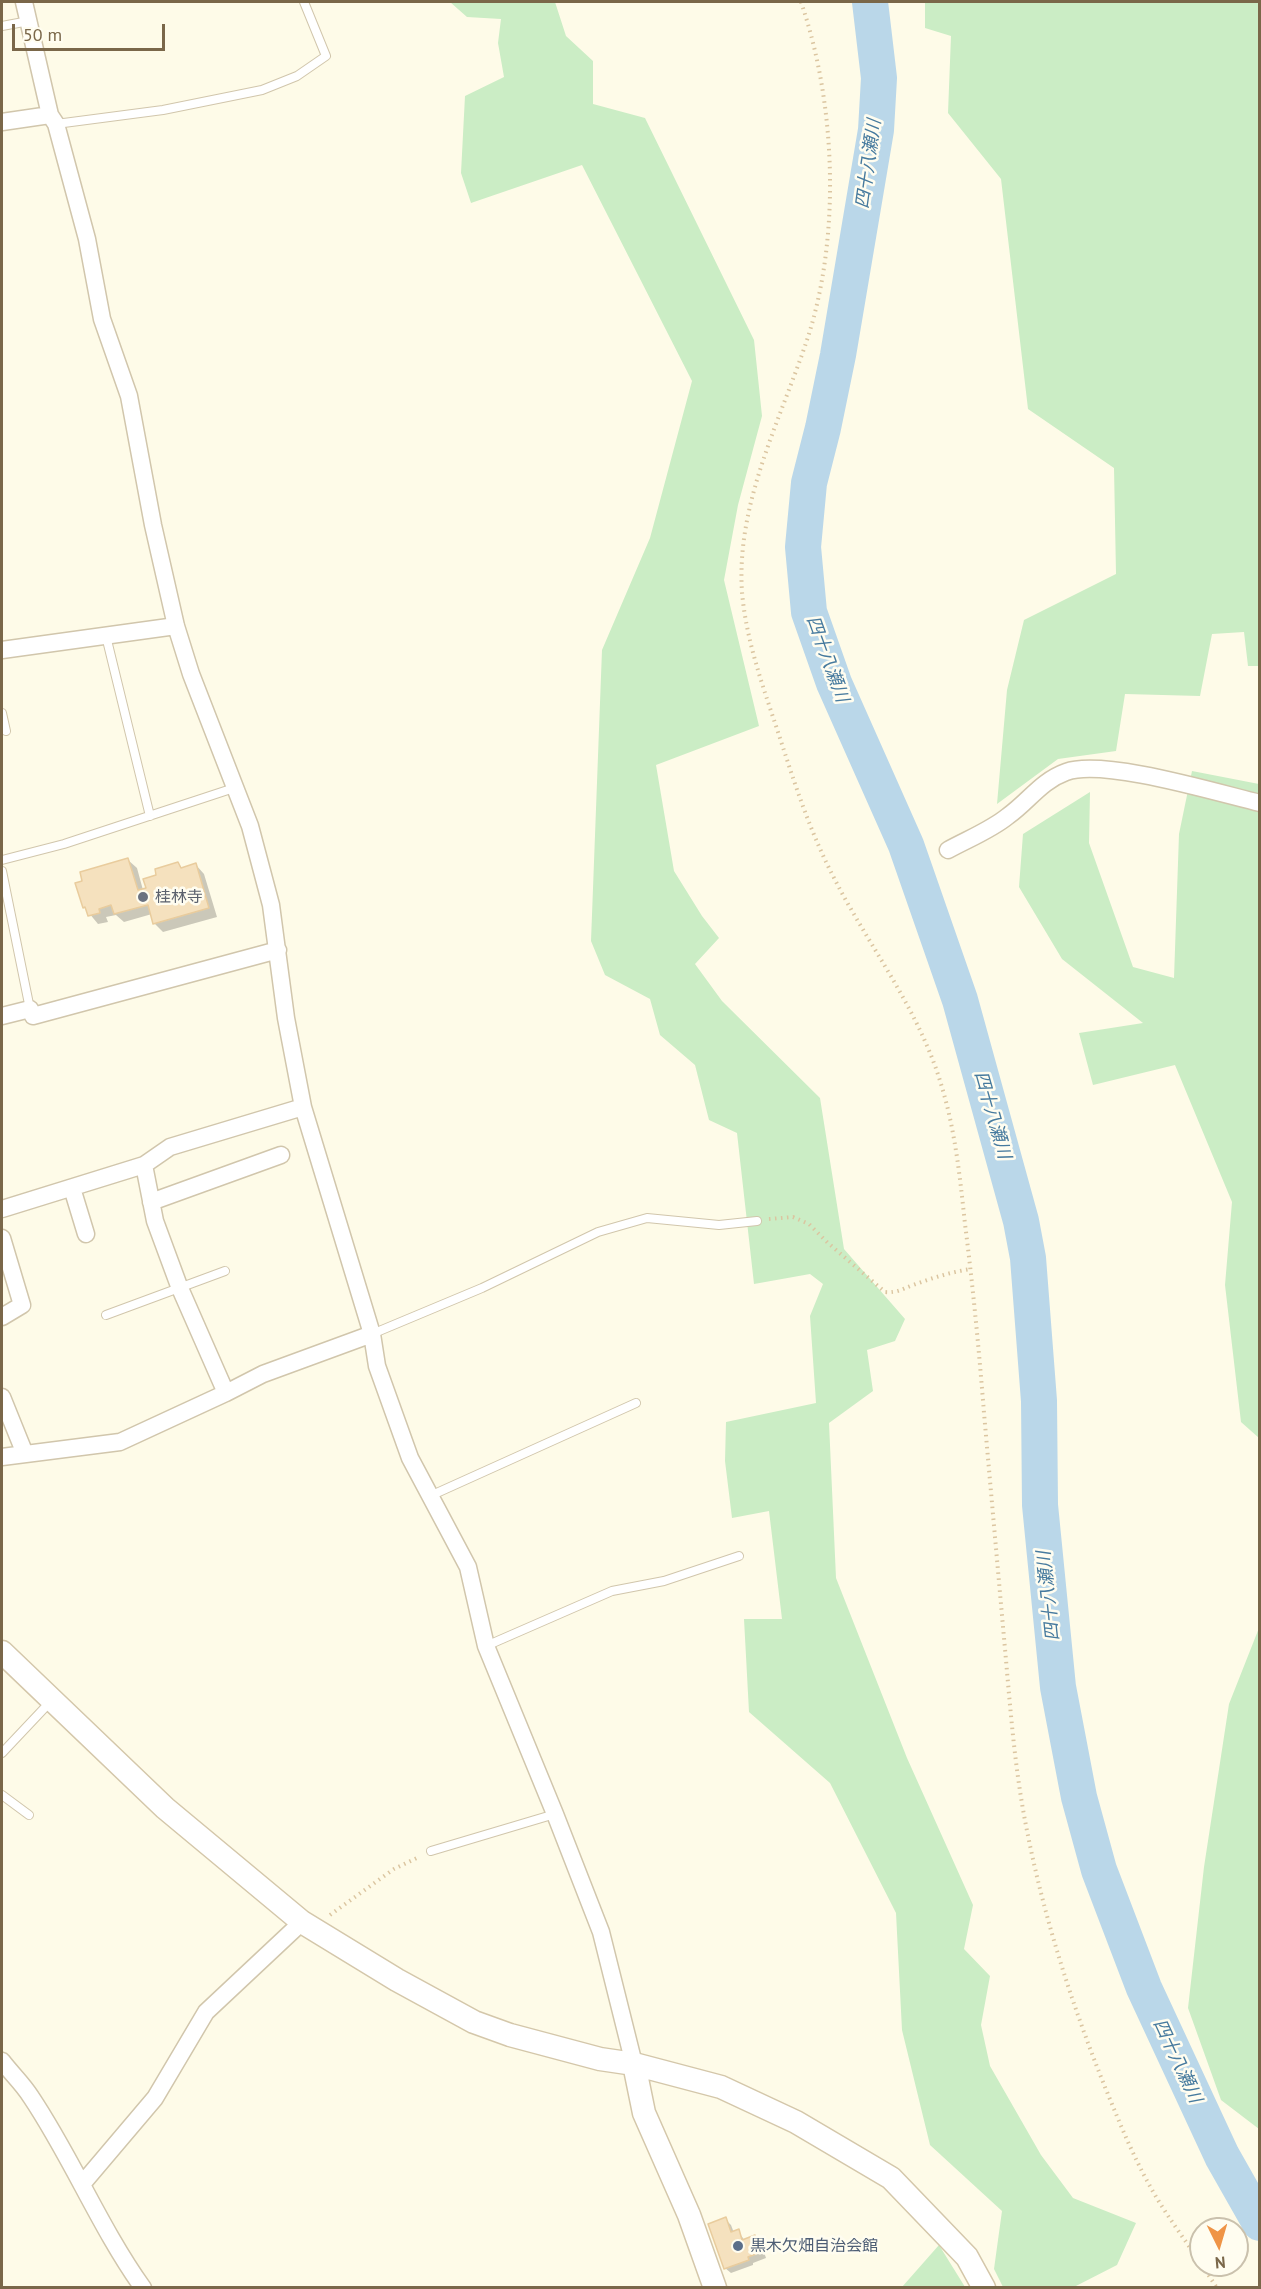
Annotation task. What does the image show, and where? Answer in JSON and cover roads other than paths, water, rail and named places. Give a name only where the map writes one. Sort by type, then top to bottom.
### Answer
[{"type":"street","points":[[24,2],[53,120],[87,239],[102,319],[129,396],[153,525],[176,626],[234,788],[250,826],[271,905],[286,1018],[303,1107],[372,1334],[380,1376],[410,1458],[468,1567],[486,1646],[601,1932],[644,2113],[689,2215],[715,2288]]},
{"type":"street","points":[[2,122],[53,120]]},
{"type":"street","points":[[2,650],[176,626]]},
{"type":"street","points":[[948,850],[1008,816],[1044,783],[1068,771],[1092,769],[1125,771],[1260,803]]},
{"type":"street","points":[[2,1016],[30,1009],[33,1016],[278,950]]},
{"type":"street","points":[[2,1209],[144,1165],[170,1147],[303,1107]]},
{"type":"street","points":[[151,1202],[281,1155]]},
{"type":"street","points":[[144,1165],[155,1221],[179,1286],[226,1393]]},
{"type":"street","points":[[72,1188],[86,1234]]},
{"type":"street","points":[[2,1238],[22,1305],[2,1317]]},
{"type":"street","points":[[2,1457],[120,1442],[263,1374],[372,1334]]},
{"type":"street","points":[[2,1397],[25,1455]]},
{"type":"street","points":[[2,1652],[165,1808],[307,1925],[397,1980],[474,2022],[510,2035],[600,2059],[634,2064],[721,2087],[796,2122],[891,2178],[967,2257],[984,2288]]},
{"type":"street","points":[[83,2183],[156,2098],[206,2012],[307,1925]]},
{"type":"street","points":[[2,2061],[30,2095],[83,2183],[128,2267],[143,2288]]},
{"type":"lane","points":[[53,120],[163,110],[262,90],[297,76],[326,56],[304,2]]},
{"type":"lane","points":[[2,27],[29,21]]},
{"type":"lane","points":[[106,636],[150,816]]},
{"type":"lane","points":[[2,713],[6,731]]},
{"type":"lane","points":[[2,860],[64,844],[234,788]]},
{"type":"lane","points":[[2,871],[30,1009]]},
{"type":"lane","points":[[372,1334],[482,1288],[598,1232],[647,1218],[719,1225],[757,1221]]},
{"type":"lane","points":[[106,1315],[225,1270]]},
{"type":"lane","points":[[430,1496],[636,1403]]},
{"type":"lane","points":[[486,1646],[612,1591],[664,1581],[739,1556]]},
{"type":"lane","points":[[2,1753],[52,1700]]},
{"type":"lane","points":[[2,1795],[29,1815]]},
{"type":"lane","points":[[430,1851],[555,1814]]},
{"type":"waterway","name":"四十八瀬川","points":[[870,2],[879,78],[876,130],[838,355],[809,483],[803,547],[809,612],[834,683],[906,845],[960,1000],[1021,1221],[1028,1258],[1039,1401],[1040,1505],[1058,1687],[1079,1797],[1099,1870],[1144,1988],[1222,2156],[1260,2223]]},
{"type":"place","name":"桂林寺","points":[[143,897]]},
{"type":"place","name":"黒木欠畑自治会館","points":[[738,2246]]}]
